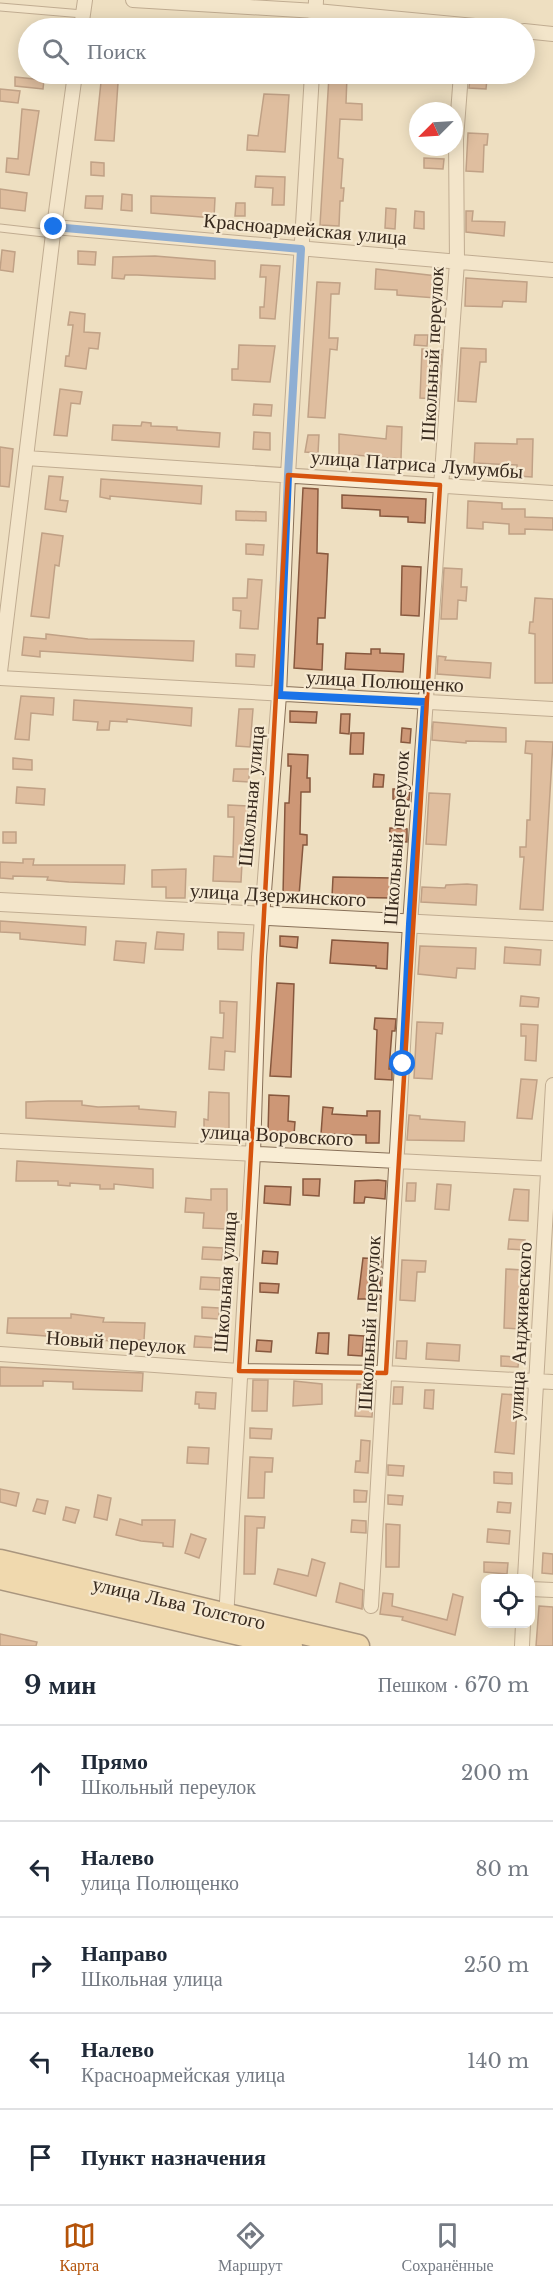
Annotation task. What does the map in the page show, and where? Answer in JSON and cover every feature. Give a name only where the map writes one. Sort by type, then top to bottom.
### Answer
[{"type":"main road","name":"улица Льва Толстого","points":[[0,1561],[226,1622],[291,1646]]},
{"type":"main road","name":"улица Льва Толстого","points":[[0,1578],[358,1646]]},
{"type":"street","points":[[82,18],[85,0]]},
{"type":"street","points":[[133,0],[316,6],[401,18]]},
{"type":"street","points":[[535,32],[553,34]]},
{"type":"street","points":[[0,672],[53,230],[74,84]]},
{"type":"street","name":"Школьная улица","points":[[226,1622],[253,1154],[261,917],[279,695],[288,475],[311,84]]},
{"type":"street","name":"Школьный переулок","points":[[371,1606],[410,924],[457,262],[456,140],[460,84]]},
{"type":"street","name":"Красноармейская улица","points":[[53,230],[553,270]]},
{"type":"street","name":"улица Патриса Лумумбы","points":[[26,458],[553,493]]},
{"type":"street","name":"улица Полющенко","points":[[0,678],[553,709]]},
{"type":"street","name":"улица Дзержинского","points":[[0,902],[553,931]]},
{"type":"street","name":"улица Анджиевского","points":[[525,1574],[551,1169],[553,1085]]},
{"type":"street","name":"улица Воровского","points":[[0,1141],[551,1169]]},
{"type":"street","name":"Новый переулок","points":[[0,1354],[239,1371],[386,1373],[553,1382]]},
{"type":"street","points":[[535,1589],[553,1590]]},
{"type":"street","points":[[522,1646],[523,1628]]},
{"type":"lane","points":[[0,7],[64,18]]},
{"type":"lane","points":[[0,228],[53,230]]},
{"type":"highlighted area","points":[[288,475],[440,485],[386,1373],[239,1371]]},
{"type":"building","points":[[15,77],[18,77],[18,84],[44,84],[43,89],[15,86]]},
{"type":"building","points":[[101,84],[118,84],[114,141],[95,140]]},
{"type":"building","points":[[329,84],[347,84],[346,103],[362,104],[362,120],[340,119],[338,158],[343,159],[341,188],[344,188],[343,201],[340,201],[339,226],[320,225]]},
{"type":"building","points":[[469,84],[486,84],[486,89],[469,88]]},
{"type":"building","points":[[0,89],[20,91],[18,103],[0,101]]},
{"type":"building","points":[[264,94],[289,95],[285,152],[247,150],[248,135],[258,136]]},
{"type":"building","points":[[22,109],[39,111],[29,175],[6,172],[7,158],[18,159]]},
{"type":"building","points":[[468,133],[488,134],[487,145],[484,145],[483,172],[466,171]]},
{"type":"building","points":[[424,158],[444,159],[443,169],[424,168]]},
{"type":"building","points":[[91,162],[104,163],[104,176],[91,175]]},
{"type":"building","points":[[256,176],[285,177],[284,205],[272,205],[273,188],[255,187]]},
{"type":"building","points":[[0,189],[27,193],[25,211],[0,208]]},
{"type":"building","points":[[122,194],[132,195],[132,211],[121,210]]},
{"type":"building","points":[[86,196],[103,196],[102,209],[85,208]]},
{"type":"building","points":[[151,196],[215,198],[214,218],[151,213]]},
{"type":"building","points":[[236,203],[245,203],[245,216],[235,216]]},
{"type":"building","points":[[386,208],[396,209],[395,229],[385,228]]},
{"type":"building","points":[[415,211],[424,212],[424,229],[414,228]]},
{"type":"building","points":[[466,211],[473,211],[472,221],[505,222],[504,236],[466,232]]},
{"type":"building","points":[[2,250],[15,252],[13,272],[0,270]]},
{"type":"building","points":[[78,251],[96,252],[95,265],[78,264]]},
{"type":"building","points":[[155,256],[215,261],[215,279],[137,275],[125,275],[124,279],[112,278],[113,257]]},
{"type":"building","points":[[261,265],[280,266],[275,319],[260,318],[260,307],[264,307],[266,277],[260,277]]},
{"type":"building","points":[[376,269],[437,276],[436,298],[397,295],[397,290],[375,289]]},
{"type":"building","points":[[466,278],[527,282],[526,302],[503,301],[502,307],[465,306]]},
{"type":"building","points":[[317,282],[340,283],[339,294],[331,294],[329,338],[338,338],[337,350],[330,349],[325,418],[308,417]]},
{"type":"building","points":[[70,312],[85,314],[84,332],[100,333],[98,349],[89,348],[86,369],[65,366],[66,356],[69,356],[73,325],[68,325]]},
{"type":"building","points":[[415,335],[428,335],[427,346],[414,345]]},
{"type":"building","points":[[239,345],[275,346],[270,382],[232,380],[232,369],[238,369]]},
{"type":"building","points":[[461,348],[486,349],[486,362],[480,362],[476,402],[458,401]]},
{"type":"building","points":[[422,349],[442,350],[438,399],[420,398]]},
{"type":"building","points":[[60,389],[82,392],[80,404],[71,403],[67,436],[54,435]]},
{"type":"building","points":[[254,404],[272,405],[271,416],[253,415]]},
{"type":"building","points":[[142,422],[151,423],[151,426],[177,427],[177,430],[220,433],[219,447],[112,440],[113,425],[141,426]]},
{"type":"building","points":[[387,426],[402,427],[401,459],[355,455],[355,458],[339,458],[339,434],[386,439]]},
{"type":"building","points":[[254,432],[270,433],[270,450],[253,449]]},
{"type":"building","points":[[308,435],[319,435],[318,453],[305,452]]},
{"type":"building","points":[[517,439],[533,439],[532,477],[517,476],[517,465],[474,463],[475,443],[517,444]]},
{"type":"building","points":[[0,447],[13,449],[9,487],[0,486]]},
{"type":"building","points":[[49,476],[63,477],[60,500],[68,501],[66,512],[45,509]]},
{"type":"building","points":[[101,479],[202,486],[201,504],[100,497]]},
{"type":"building","points":[[303,488],[318,489],[317,553],[328,554],[325,618],[318,618],[317,644],[323,644],[322,670],[294,668]]},
{"type":"building","points":[[342,495],[426,499],[425,523],[408,522],[408,517],[380,516],[380,510],[342,508]]},
{"type":"building","points":[[468,501],[502,503],[502,509],[525,509],[525,517],[553,518],[553,530],[525,529],[525,534],[509,534],[509,524],[483,522],[483,529],[467,528]]},
{"type":"building","points":[[236,511],[266,512],[266,521],[236,520]]},
{"type":"building","points":[[42,533],[63,536],[59,566],[55,565],[49,618],[31,616]]},
{"type":"building","points":[[246,544],[264,545],[263,555],[246,554]]},
{"type":"building","points":[[402,566],[421,567],[419,616],[401,615]]},
{"type":"building","points":[[444,568],[462,569],[461,587],[467,587],[466,601],[458,600],[457,619],[441,619]]},
{"type":"building","points":[[248,579],[262,580],[258,629],[240,628],[241,611],[233,610],[233,598],[247,598]]},
{"type":"building","points":[[535,598],[553,599],[553,683],[535,683],[535,634],[529,633],[530,622],[533,622]]},
{"type":"building","points":[[46,634],[88,639],[194,641],[193,661],[40,651],[40,657],[22,655],[24,637],[46,639]]},
{"type":"building","points":[[371,649],[380,649],[380,653],[404,654],[403,672],[345,669],[346,653],[371,654]]},
{"type":"building","points":[[236,654],[255,655],[254,667],[236,666]]},
{"type":"building","points":[[438,656],[446,657],[445,660],[491,663],[490,678],[437,674]]},
{"type":"building","points":[[21,696],[54,698],[53,715],[31,713],[29,740],[15,739]]},
{"type":"building","points":[[74,700],[192,708],[191,726],[127,719],[127,722],[110,721],[109,730],[97,730],[98,722],[73,720]]},
{"type":"building","points":[[239,709],[253,709],[250,747],[236,746]]},
{"type":"building","points":[[290,711],[317,712],[316,723],[290,722]]},
{"type":"building","points":[[341,714],[350,714],[349,734],[340,733]]},
{"type":"building","points":[[433,722],[506,728],[506,742],[466,741],[466,743],[432,740]]},
{"type":"building","points":[[402,728],[411,729],[410,743],[401,742]]},
{"type":"building","points":[[351,733],[364,733],[363,754],[350,754]]},
{"type":"building","points":[[526,741],[553,742],[543,910],[520,909],[524,857],[520,857],[520,847],[526,847],[527,820],[530,820],[532,754],[525,753]]},
{"type":"building","points":[[288,754],[308,755],[307,778],[310,778],[310,792],[301,792],[300,834],[307,835],[307,845],[303,845],[299,896],[283,895],[285,803],[289,803],[291,766],[288,766]]},
{"type":"building","points":[[13,758],[32,760],[32,770],[13,769]]},
{"type":"building","points":[[234,769],[249,769],[249,782],[233,781]]},
{"type":"building","points":[[374,774],[384,775],[383,787],[373,787]]},
{"type":"building","points":[[17,787],[45,789],[44,805],[16,803]]},
{"type":"building","points":[[393,789],[410,789],[409,800],[393,799]]},
{"type":"building","points":[[429,793],[450,794],[446,845],[426,844]]},
{"type":"building","points":[[228,805],[248,806],[248,844],[243,844],[241,882],[213,881],[214,856],[233,857],[234,817],[228,817]]},
{"type":"building","points":[[390,828],[407,829],[407,842],[389,841]]},
{"type":"building","points":[[3,832],[16,832],[16,843],[3,843]]},
{"type":"building","points":[[23,859],[34,859],[33,865],[125,865],[124,884],[47,880],[48,877],[0,878],[0,862],[23,863]]},
{"type":"building","points":[[186,869],[185,898],[166,898],[166,887],[152,887],[152,870]]},
{"type":"building","points":[[333,877],[392,878],[391,898],[332,897]]},
{"type":"building","points":[[446,885],[477,885],[476,905],[421,902],[422,887],[445,888]]},
{"type":"building","points":[[0,921],[86,927],[85,945],[20,939],[20,933],[0,932]]},
{"type":"building","points":[[157,932],[184,934],[183,950],[155,949]]},
{"type":"building","points":[[218,932],[244,933],[243,950],[218,949]]},
{"type":"building","points":[[280,936],[298,937],[297,948],[280,946]]},
{"type":"building","points":[[332,940],[388,943],[387,969],[376,968],[376,966],[330,963]]},
{"type":"building","points":[[116,941],[146,943],[144,963],[114,960]]},
{"type":"building","points":[[420,946],[476,948],[475,969],[457,968],[456,978],[418,974]]},
{"type":"building","points":[[505,947],[541,950],[540,965],[504,963]]},
{"type":"building","points":[[277,983],[294,984],[291,1077],[270,1076]]},
{"type":"building","points":[[521,996],[539,998],[538,1007],[520,1006]]},
{"type":"building","points":[[220,1001],[237,1002],[235,1052],[225,1051],[224,1070],[209,1069],[211,1037],[223,1038],[224,1013],[220,1013]]},
{"type":"building","points":[[375,1018],[396,1019],[395,1031],[392,1031],[389,1069],[392,1069],[392,1080],[375,1079],[377,1030],[374,1029]]},
{"type":"building","points":[[417,1022],[443,1023],[442,1034],[436,1033],[432,1079],[414,1078]]},
{"type":"building","points":[[521,1024],[538,1025],[536,1061],[525,1060],[526,1036],[521,1036]]},
{"type":"building","points":[[521,1079],[537,1080],[532,1119],[517,1118]]},
{"type":"building","points":[[209,1092],[229,1093],[229,1131],[204,1130],[204,1119],[208,1120]]},
{"type":"building","points":[[269,1095],[289,1096],[288,1121],[295,1122],[294,1135],[268,1133]]},
{"type":"building","points":[[82,1101],[82,1105],[98,1107],[139,1106],[139,1109],[176,1112],[175,1127],[26,1118],[26,1102]]},
{"type":"building","points":[[323,1107],[333,1108],[332,1114],[367,1116],[367,1111],[380,1111],[379,1143],[366,1143],[366,1135],[321,1134]]},
{"type":"building","points":[[409,1115],[420,1116],[420,1119],[465,1122],[464,1141],[407,1140]]},
{"type":"building","points":[[17,1161],[153,1169],[153,1188],[114,1184],[114,1189],[100,1189],[100,1185],[70,1183],[70,1186],[58,1185],[58,1181],[16,1181]]},
{"type":"building","points":[[303,1179],[320,1179],[319,1196],[303,1195]]},
{"type":"building","points":[[355,1181],[386,1181],[385,1199],[365,1197],[364,1203],[354,1203]]},
{"type":"building","points":[[407,1183],[416,1183],[415,1201],[406,1201]]},
{"type":"building","points":[[437,1184],[451,1185],[449,1210],[435,1209]]},
{"type":"building","points":[[265,1186],[291,1187],[290,1205],[264,1203]]},
{"type":"building","points":[[211,1189],[227,1189],[227,1229],[203,1228],[204,1213],[185,1212],[186,1198],[211,1200]]},
{"type":"building","points":[[514,1189],[529,1190],[528,1221],[509,1220]]},
{"type":"building","points":[[509,1239],[525,1240],[524,1250],[508,1249]]},
{"type":"building","points":[[203,1247],[223,1248],[222,1260],[202,1259]]},
{"type":"building","points":[[263,1251],[278,1252],[277,1264],[262,1263]]},
{"type":"building","points":[[363,1258],[381,1259],[380,1299],[358,1299]]},
{"type":"building","points":[[402,1260],[426,1261],[425,1272],[417,1272],[415,1301],[400,1300]]},
{"type":"building","points":[[506,1269],[522,1270],[521,1329],[504,1328]]},
{"type":"building","points":[[201,1277],[220,1278],[220,1290],[200,1289]]},
{"type":"building","points":[[260,1283],[279,1284],[278,1293],[260,1292]]},
{"type":"building","points":[[202,1307],[219,1308],[219,1319],[202,1318]]},
{"type":"building","points":[[71,1314],[104,1318],[103,1322],[145,1323],[144,1340],[112,1341],[7,1333],[8,1318],[71,1318]]},
{"type":"building","points":[[318,1333],[329,1333],[328,1354],[316,1353]]},
{"type":"building","points":[[349,1335],[364,1336],[362,1356],[348,1355]]},
{"type":"building","points":[[195,1336],[219,1338],[218,1348],[194,1347]]},
{"type":"building","points":[[257,1340],[272,1341],[271,1352],[256,1351]]},
{"type":"building","points":[[397,1341],[407,1341],[406,1359],[396,1358]]},
{"type":"building","points":[[427,1343],[460,1345],[459,1361],[426,1359]]},
{"type":"building","points":[[501,1356],[519,1357],[518,1367],[501,1366]]},
{"type":"building","points":[[0,1367],[143,1373],[142,1391],[73,1389],[73,1382],[43,1381],[43,1386],[0,1386]]},
{"type":"building","points":[[253,1380],[268,1380],[267,1411],[252,1411]]},
{"type":"building","points":[[294,1381],[322,1384],[322,1404],[293,1406]]},
{"type":"building","points":[[357,1384],[374,1385],[372,1417],[355,1416]]},
{"type":"building","points":[[394,1387],[403,1387],[402,1404],[393,1404]]},
{"type":"building","points":[[425,1390],[434,1390],[433,1409],[424,1408]]},
{"type":"building","points":[[196,1392],[216,1393],[215,1409],[199,1408],[199,1404],[195,1404]]},
{"type":"building","points":[[502,1394],[518,1395],[514,1454],[495,1452]]},
{"type":"building","points":[[250,1428],[272,1429],[271,1439],[250,1438]]},
{"type":"building","points":[[361,1440],[370,1441],[368,1473],[355,1472],[356,1461],[360,1461]]},
{"type":"building","points":[[188,1447],[209,1448],[208,1464],[187,1463]]},
{"type":"building","points":[[250,1457],[273,1458],[272,1472],[265,1472],[264,1498],[248,1498]]},
{"type":"building","points":[[388,1465],[404,1466],[403,1476],[388,1475]]},
{"type":"building","points":[[494,1472],[512,1473],[512,1484],[494,1483]]},
{"type":"building","points":[[0,1489],[19,1493],[16,1506],[0,1502]]},
{"type":"building","points":[[354,1490],[367,1491],[366,1502],[354,1502]]},
{"type":"building","points":[[98,1495],[111,1498],[107,1520],[94,1517]]},
{"type":"building","points":[[388,1495],[403,1496],[402,1505],[388,1504]]},
{"type":"building","points":[[37,1499],[48,1501],[45,1514],[33,1511]]},
{"type":"building","points":[[498,1502],[511,1503],[510,1513],[497,1512]]},
{"type":"building","points":[[66,1507],[79,1510],[75,1523],[63,1520]]},
{"type":"building","points":[[245,1516],[265,1517],[264,1528],[257,1528],[255,1574],[244,1574]]},
{"type":"building","points":[[120,1519],[142,1525],[142,1520],[175,1520],[173,1547],[163,1546],[163,1543],[116,1535]]},
{"type":"building","points":[[352,1520],[366,1521],[366,1533],[351,1532]]},
{"type":"building","points":[[386,1524],[400,1525],[399,1567],[386,1567]]},
{"type":"building","points":[[488,1529],[510,1531],[509,1544],[487,1542]]},
{"type":"building","points":[[191,1534],[206,1539],[199,1558],[185,1553]]},
{"type":"building","points":[[543,1553],[553,1554],[553,1574],[542,1573]]},
{"type":"building","points":[[312,1559],[325,1563],[316,1596],[274,1584],[278,1569],[308,1576]]},
{"type":"building","points":[[484,1562],[508,1563],[507,1574],[484,1572]]},
{"type":"building","points":[[340,1583],[363,1590],[362,1609],[336,1602]]},
{"type":"building","points":[[383,1593],[393,1594],[392,1606],[447,1620],[453,1594],[463,1597],[455,1635],[402,1620],[403,1617],[380,1614]]},
{"type":"building","points":[[539,1606],[553,1607],[553,1646],[536,1646]]},
{"type":"building","points":[[0,1634],[37,1642],[36,1646],[0,1646]]},
{"type":"route","points":[[54,227],[301,249],[288,475],[279,695],[425,702],[403,1064]]}]
